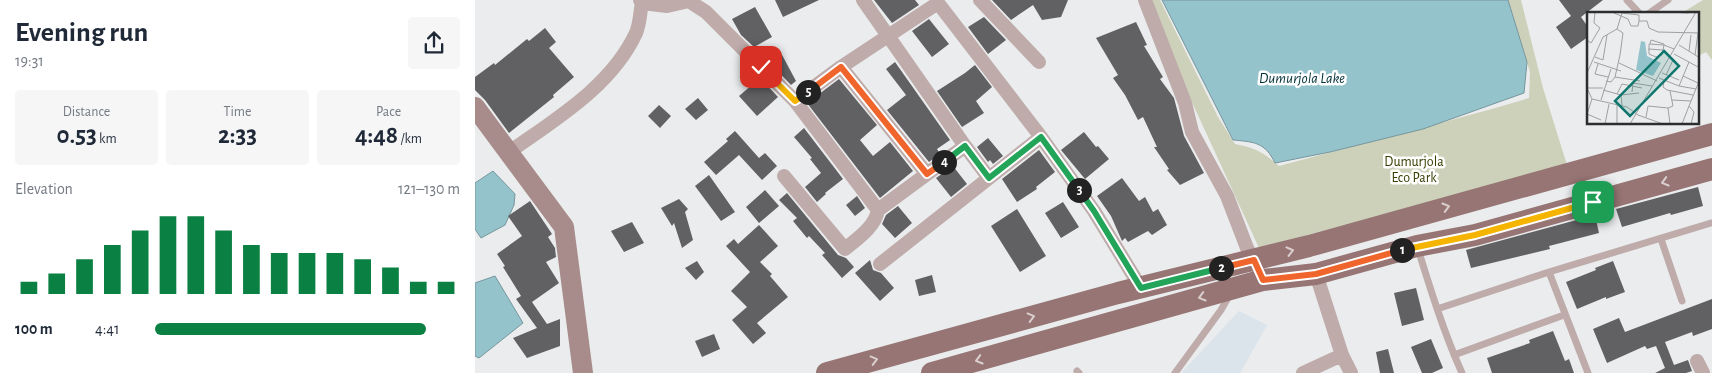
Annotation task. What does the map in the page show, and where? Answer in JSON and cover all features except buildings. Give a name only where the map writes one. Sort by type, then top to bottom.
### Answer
[{"type":"main road","points":[[475,107],[564,227],[583,373]]},
{"type":"main road","points":[[827,373],[1141,288],[1319,244],[1712,134]]},
{"type":"main road","points":[[932,373],[1263,280],[1316,274],[1417,246],[1475,235],[1712,169]]},
{"type":"street","points":[[863,0],[989,178]]},
{"type":"street","points":[[980,0],[1039,62]]},
{"type":"street","points":[[1145,0],[1185,103],[1192,132],[1227,196],[1247,248],[1263,280]]},
{"type":"street","points":[[508,153],[595,88],[615,67],[636,32],[641,2],[667,6],[689,1],[706,12],[795,101],[878,210],[877,218],[845,250],[784,176]]},
{"type":"street","points":[[795,101],[841,67],[938,3],[1041,137],[1094,211],[1141,288]]},
{"type":"street","points":[[841,67],[927,174]]},
{"type":"street","points":[[880,264],[1041,137]]},
{"type":"street","points":[[878,210],[965,146]]},
{"type":"street","points":[[1316,274],[1342,355],[1351,373]]},
{"type":"street","points":[[1303,373],[1342,355]]},
{"type":"lane","points":[[1627,0],[1638,12]]},
{"type":"lane","points":[[1651,12],[1668,0]]},
{"type":"lane","points":[[1437,309],[1549,272],[1711,223]]},
{"type":"lane","points":[[1661,238],[1682,301]]},
{"type":"lane","points":[[1417,246],[1437,309],[1462,373]]},
{"type":"lane","points":[[1549,272],[1588,373]]},
{"type":"lane","points":[[1175,373],[1221,310],[1233,289]]},
{"type":"lane","points":[[1454,355],[1565,315]]},
{"type":"shaded area","points":[[1239,311],[1267,325],[1240,373],[1181,373]]},
{"type":"green space","name":"Dumurjola Eco Park","points":[[1149,0],[1160,0],[1218,117],[1235,144],[1259,151],[1279,166],[1529,98],[1530,72],[1507,0],[1521,0],[1543,88],[1567,165],[1259,248],[1180,76]]},
{"type":"green space","points":[[1703,0],[1712,0],[1712,60],[1706,52],[1699,56],[1699,12],[1683,12]]},
{"type":"water","name":"Dumurjola Lake","points":[[1162,0],[1508,0],[1527,62],[1524,93],[1423,129],[1330,152],[1275,163],[1267,151],[1258,144],[1233,140]]},
{"type":"water","points":[[493,171],[515,194],[514,205],[505,225],[481,238],[475,229],[475,183]]},
{"type":"water","points":[[495,276],[523,323],[479,358],[475,356],[475,283]]},
{"type":"route","points":[[761,67],[795,101],[841,67],[927,174],[965,146],[989,178],[1041,137],[1094,211],[1141,288],[1254,260],[1263,280],[1316,274],[1417,246],[1475,235],[1593,202]]}]
